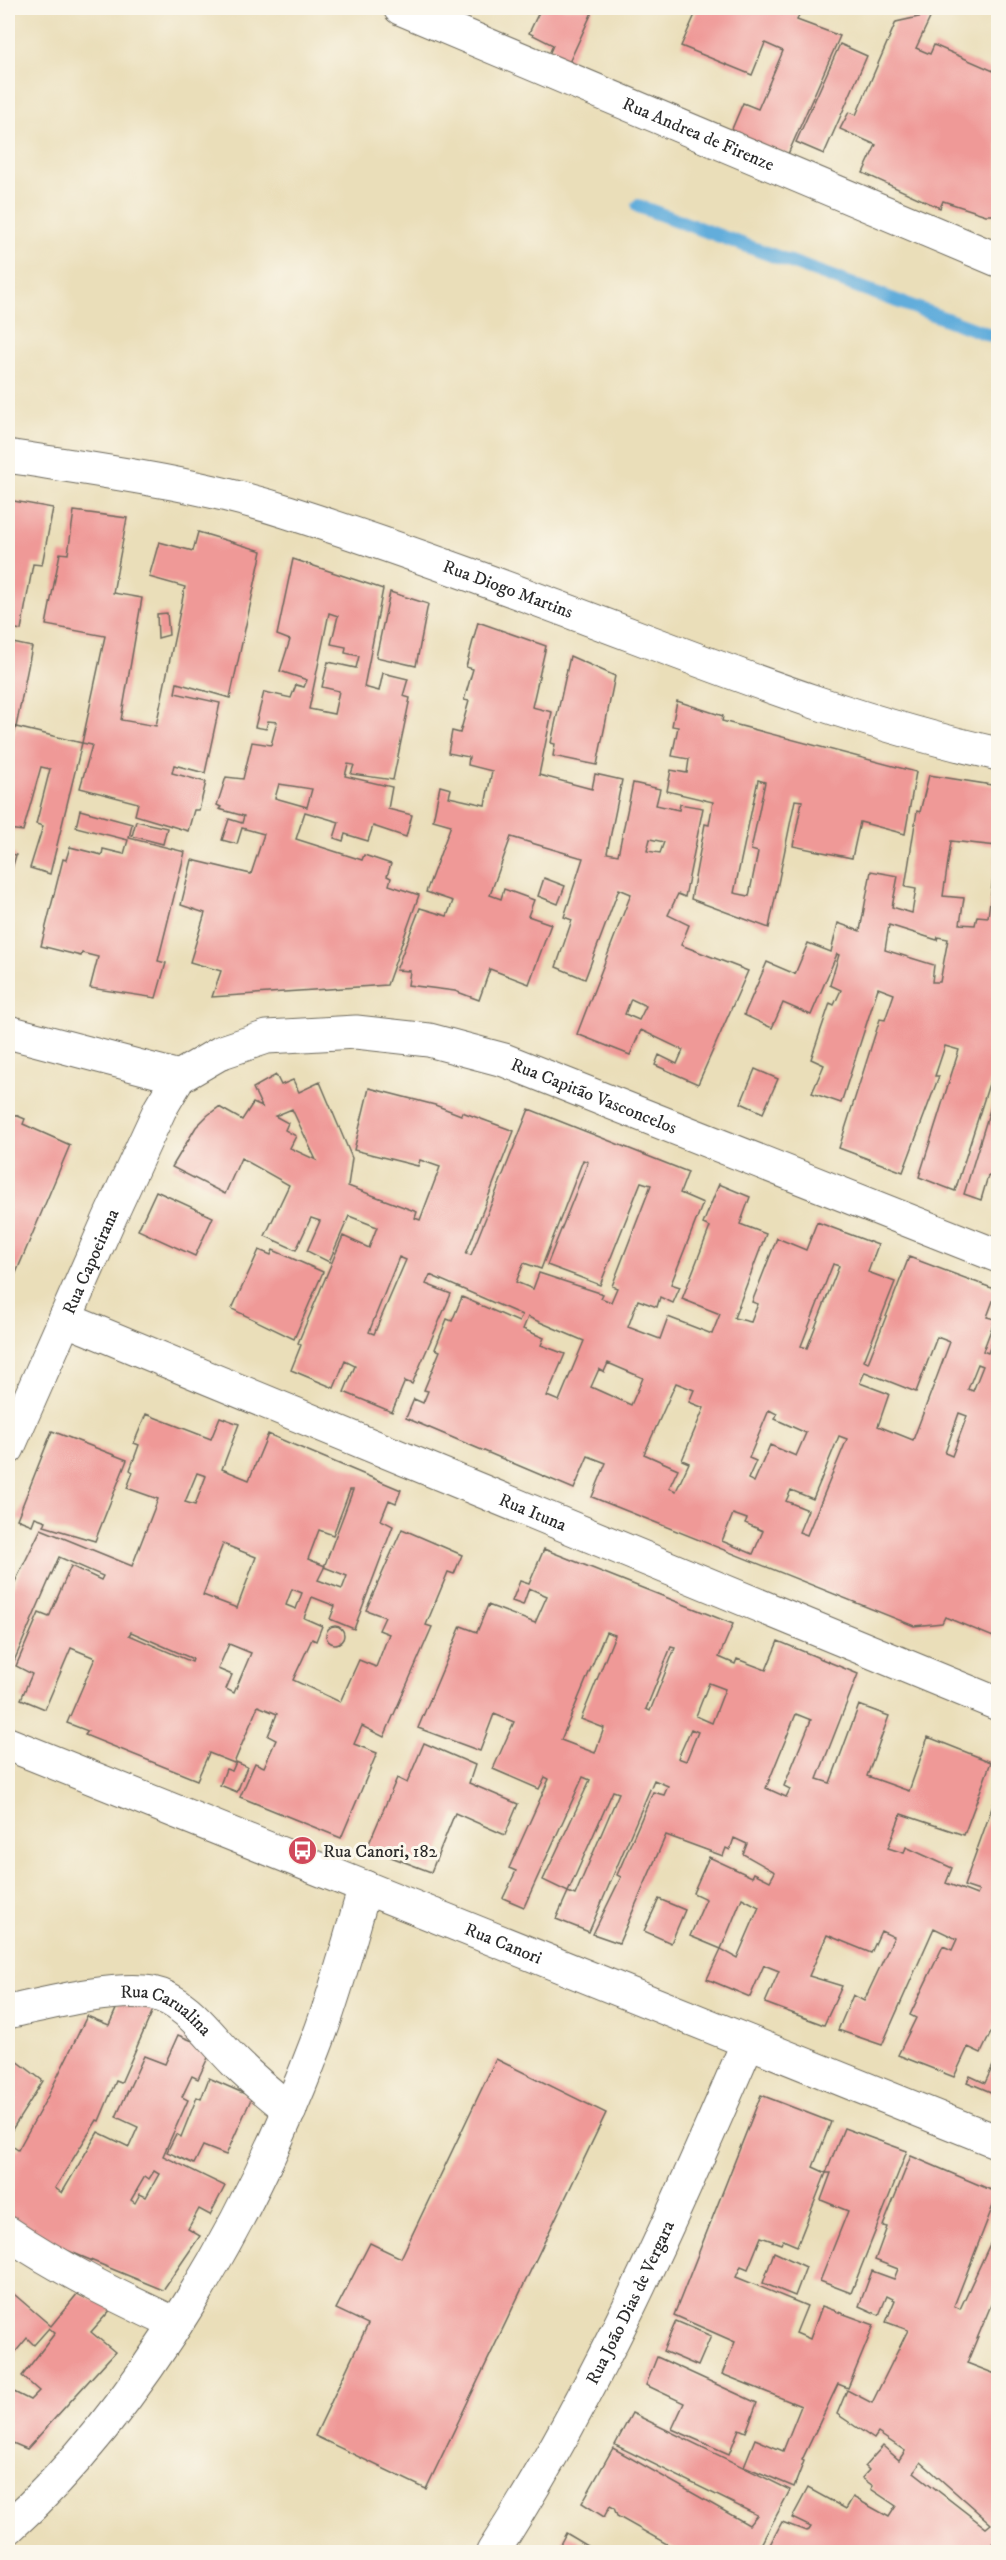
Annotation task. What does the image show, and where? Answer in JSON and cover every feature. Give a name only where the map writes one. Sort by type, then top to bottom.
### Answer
[{"type":"street","name":"Rua Andrea de Firenze","points":[[400,8],[999,260]]},
{"type":"street","name":"Rua Diogo Martins","points":[[8,456],[158,480],[285,511],[447,565],[804,701],[931,739],[999,754]]},
{"type":"street","points":[[8,1032],[179,1077]]},
{"type":"street","name":"Rua Capitão Vasconcelos","points":[[179,1077],[222,1052],[267,1037],[356,1032],[429,1040],[504,1060],[999,1256]]},
{"type":"street","name":"Rua Capoeirana","points":[[8,1448],[160,1109],[179,1077]]},
{"type":"street","name":"Rua Ituna","points":[[65,1319],[999,1704]]},
{"type":"street","name":"Rua Canori","points":[[8,1744],[999,2142]]},
{"type":"street","points":[[8,2528],[39,2500],[88,2445],[130,2391],[176,2324],[246,2202],[290,2110],[319,2037],[365,1887]]},
{"type":"street","name":"Rua Carualina","points":[[8,2012],[84,1998],[152,1993],[170,2000],[188,2014],[237,2064],[290,2110]]},
{"type":"street","name":"Rua João Dias de Vergara","points":[[493,2553],[617,2335],[696,2164],[748,2042]]},
{"type":"street","points":[[8,2234],[111,2294],[176,2324]]},
{"type":"building","points":[[541,8],[594,8],[567,67],[547,59],[553,45],[529,33]]},
{"type":"building","points":[[698,8],[782,8],[799,15],[797,20],[840,36],[788,154],[729,136],[743,103],[758,109],[783,51],[765,43],[752,75],[681,46]]},
{"type":"building","points":[[932,14],[916,48],[930,54],[934,45],[998,73],[998,215],[986,215],[943,201],[940,208],[863,173],[876,145],[840,129],[849,112],[856,115],[896,22]]},
{"type":"building","points":[[840,44],[867,56],[824,154],[796,142]]},
{"type":"building","points":[[8,500],[53,508],[42,565],[33,564],[21,630],[8,627]]},
{"type":"building","points":[[74,511],[127,518],[113,593],[142,598],[121,720],[156,726],[185,587],[149,577],[159,542],[193,551],[198,532],[262,551],[230,698],[177,683],[175,693],[220,703],[205,773],[174,765],[172,773],[206,782],[199,810],[194,810],[188,831],[135,815],[138,803],[80,788],[92,745],[82,743],[105,636],[46,625],[60,553],[68,554]]},
{"type":"building","points":[[293,559],[383,589],[364,687],[379,691],[383,673],[408,679],[403,696],[410,698],[393,780],[351,774],[354,765],[348,764],[345,776],[392,787],[388,809],[412,815],[406,837],[373,826],[368,841],[345,834],[343,841],[334,838],[339,822],[305,812],[296,839],[362,860],[364,855],[391,864],[387,876],[391,878],[389,885],[419,895],[387,985],[212,997],[221,971],[190,962],[205,913],[181,905],[192,860],[251,874],[264,834],[242,828],[237,844],[222,840],[229,819],[242,823],[244,816],[219,809],[221,807],[217,805],[226,777],[243,779],[252,742],[271,745],[277,722],[268,721],[266,729],[255,727],[264,692],[291,698],[296,685],[304,687],[307,680],[280,671],[290,640],[277,635]],"holes":[[[329,613],[338,616],[331,644],[346,647],[345,653],[359,656],[356,668],[328,662],[322,687],[339,691],[334,714],[309,709]],[[279,784],[312,789],[307,807],[275,798]]]},
{"type":"building","points":[[390,592],[428,604],[416,666],[376,657]]},
{"type":"building","points":[[167,613],[169,635],[158,638],[157,614]]},
{"type":"building","points":[[478,622],[546,646],[532,707],[552,712],[539,775],[592,789],[595,774],[622,780],[607,853],[618,855],[633,783],[660,789],[656,805],[679,810],[680,804],[703,808],[685,897],[678,894],[668,915],[689,925],[681,945],[748,971],[698,1084],[655,1065],[659,1055],[677,1064],[683,1050],[641,1030],[630,1055],[577,1034],[631,894],[619,889],[585,979],[556,967],[572,920],[564,917],[583,858],[511,837],[490,895],[501,899],[504,889],[534,900],[528,916],[551,924],[529,984],[490,969],[479,1000],[455,991],[408,985],[410,971],[396,970],[420,908],[447,916],[453,901],[426,892],[451,825],[433,820],[440,786],[451,789],[449,797],[485,805],[492,771],[468,765],[469,757],[448,753],[452,731],[460,733],[469,701],[464,700],[473,669],[466,667]],"holes":[[[650,839],[664,842],[660,853],[647,851]],[[631,999],[646,1006],[639,1020],[625,1014]]]},
{"type":"building","points":[[8,642],[32,647],[16,727],[8,725]]},
{"type":"building","points":[[570,656],[615,676],[597,765],[553,756],[555,744],[551,743]]},
{"type":"building","points":[[677,701],[723,716],[722,721],[916,772],[905,834],[860,822],[852,858],[793,846],[802,801],[795,800],[769,928],[691,899],[705,824],[709,825],[713,802],[667,791],[671,770],[687,773],[689,759],[672,756],[678,727],[672,726]],"holes":[[[758,780],[765,782],[751,850],[758,852],[749,896],[734,893]]]},
{"type":"building","points":[[16,727],[82,743],[50,874],[30,868],[43,826],[36,824],[50,769],[41,767],[23,831],[8,829],[8,746],[11,746]]},
{"type":"building","points":[[929,775],[998,786],[998,1066],[995,1065],[955,1191],[919,1177],[959,1050],[945,1046],[935,1076],[939,1076],[903,1172],[839,1148],[880,1019],[885,1020],[894,994],[878,988],[841,1103],[812,1093],[824,1065],[811,1059],[830,1003],[834,1005],[841,990],[830,985],[839,955],[837,954],[811,1015],[783,1003],[772,1028],[744,1015],[767,962],[795,974],[808,943],[831,952],[838,923],[860,931],[871,871],[898,876],[892,907],[912,913],[916,889],[905,887],[917,811],[920,812]],"holes":[[[951,841],[997,846],[988,917],[977,916],[975,925],[960,924],[964,898],[943,896]],[[889,925],[937,940],[938,937],[948,939],[940,982],[932,982],[934,965],[885,950]]]},
{"type":"building","points":[[80,810],[132,824],[129,838],[185,852],[158,961],[166,963],[156,998],[90,988],[98,957],[82,953],[81,956],[41,946],[63,859],[66,860],[70,847],[102,855],[103,849],[124,854],[128,840],[76,827]]},
{"type":"building","points":[[136,821],[167,828],[163,844],[132,836]]},
{"type":"building","points":[[8,853],[16,855],[8,883]]},
{"type":"building","points":[[544,878],[565,886],[558,904],[538,896]]},
{"type":"building","points":[[755,1069],[778,1079],[763,1113],[741,1103]]},
{"type":"building","points":[[276,1075],[281,1085],[293,1080],[299,1092],[320,1082],[352,1158],[348,1186],[417,1212],[415,1218],[420,1220],[440,1167],[420,1160],[418,1166],[354,1150],[369,1088],[435,1105],[461,1115],[462,1112],[514,1131],[466,1254],[471,1255],[529,1109],[688,1172],[680,1193],[703,1203],[671,1284],[680,1287],[673,1303],[660,1297],[657,1307],[638,1300],[628,1327],[660,1339],[668,1317],[712,1334],[720,1314],[682,1299],[710,1227],[703,1224],[719,1184],[750,1197],[740,1224],[766,1234],[734,1318],[751,1322],[758,1304],[752,1302],[777,1238],[806,1250],[817,1222],[878,1245],[868,1272],[895,1282],[864,1361],[868,1363],[909,1257],[997,1290],[987,1317],[995,1319],[983,1351],[988,1353],[998,1326],[998,1639],[945,1617],[942,1623],[914,1626],[592,1497],[606,1463],[588,1456],[574,1489],[406,1418],[414,1399],[423,1403],[428,1391],[424,1390],[440,1351],[435,1349],[447,1319],[452,1321],[462,1297],[519,1322],[522,1315],[430,1275],[426,1284],[451,1294],[412,1384],[405,1381],[392,1412],[344,1392],[355,1366],[345,1361],[334,1388],[291,1370],[301,1345],[298,1343],[343,1236],[369,1248],[377,1227],[349,1216],[329,1262],[307,1251],[320,1221],[311,1218],[296,1250],[265,1236],[289,1185],[241,1158],[225,1194],[172,1167],[196,1127],[219,1107],[242,1120],[253,1103],[262,1107],[253,1088]],"holes":[[[292,1109],[316,1160],[290,1148],[296,1136],[285,1130],[288,1123],[275,1116]],[[583,1160],[588,1162],[547,1265],[600,1285],[641,1182],[651,1185],[612,1286],[617,1288],[611,1302],[601,1298],[603,1294],[539,1273],[533,1289],[516,1282],[524,1263],[541,1269]],[[399,1257],[406,1260],[374,1334],[369,1332]],[[833,1264],[839,1266],[807,1348],[801,1346]],[[528,1317],[584,1341],[559,1401],[547,1396],[565,1354],[541,1345],[544,1338],[523,1329]],[[937,1337],[950,1342],[913,1440],[878,1426],[889,1394],[860,1383],[865,1372],[916,1392]],[[608,1363],[643,1378],[631,1405],[591,1387],[599,1369],[604,1372]],[[978,1364],[983,1366],[973,1391],[968,1389]],[[676,1383],[694,1390],[689,1402],[704,1408],[682,1460],[689,1463],[676,1491],[669,1488],[678,1469],[644,1454]],[[769,1410],[777,1414],[775,1419],[806,1433],[796,1456],[770,1445],[754,1482],[748,1479],[756,1461],[749,1458]],[[959,1413],[967,1416],[952,1456],[945,1453]],[[839,1436],[847,1439],[807,1535],[799,1532],[808,1510],[786,1501],[791,1490],[813,1499]],[[733,1514],[747,1519],[745,1523],[763,1531],[753,1554],[722,1541]]]},
{"type":"building","points":[[996,1090],[998,1091],[998,1179],[988,1176],[981,1200],[964,1194]]},
{"type":"building","points":[[8,1112],[25,1119],[23,1124],[70,1145],[8,1292]]},
{"type":"building","points":[[156,1191],[213,1217],[195,1256],[138,1230]]},
{"type":"building","points":[[259,1250],[271,1255],[273,1250],[323,1272],[294,1339],[232,1309]]},
{"type":"building","points":[[146,1414],[211,1439],[220,1417],[239,1424],[222,1469],[249,1480],[268,1434],[401,1490],[396,1503],[389,1500],[381,1520],[393,1526],[354,1629],[330,1619],[335,1606],[312,1597],[304,1618],[322,1626],[316,1641],[312,1639],[293,1680],[340,1702],[359,1660],[376,1667],[389,1634],[379,1630],[385,1617],[366,1610],[402,1529],[462,1555],[454,1574],[448,1572],[426,1625],[432,1627],[384,1737],[362,1726],[354,1744],[377,1753],[341,1838],[240,1797],[255,1763],[264,1767],[276,1740],[268,1736],[277,1714],[258,1706],[234,1763],[209,1753],[197,1780],[85,1735],[88,1731],[67,1723],[95,1658],[71,1648],[45,1709],[21,1699],[32,1674],[16,1666],[39,1613],[49,1617],[71,1566],[101,1580],[103,1576],[59,1557],[8,1675],[8,1587],[12,1588],[41,1529],[132,1566],[158,1499],[127,1488],[133,1472],[130,1470],[139,1445],[134,1443]],"holes":[[[197,1473],[206,1476],[195,1505],[185,1502]],[[350,1490],[353,1490],[324,1566],[308,1559],[319,1530],[333,1535]],[[223,1544],[256,1557],[237,1608],[203,1595]],[[324,1567],[347,1576],[342,1589],[318,1580]],[[292,1589],[302,1593],[296,1609],[286,1605]],[[131,1632],[193,1659],[192,1662],[129,1635]],[[229,1644],[251,1653],[234,1693],[226,1689],[232,1675],[218,1669]]]},
{"type":"building","points":[[52,1431],[127,1460],[95,1541],[44,1526],[46,1521],[35,1517],[32,1525],[17,1519]]},
{"type":"building","points":[[544,1549],[733,1624],[719,1657],[735,1664],[737,1659],[766,1670],[778,1641],[858,1674],[817,1779],[830,1783],[859,1705],[889,1716],[867,1776],[909,1791],[928,1737],[991,1762],[964,1835],[901,1814],[888,1848],[904,1853],[906,1847],[952,1868],[946,1883],[977,1895],[979,1891],[964,1886],[998,1791],[998,2018],[981,2053],[968,2047],[954,2077],[898,2055],[916,2018],[910,2015],[943,1946],[952,1950],[957,1939],[934,1928],[882,2045],[838,2030],[853,1995],[864,2001],[894,1937],[881,1931],[871,1953],[827,1935],[809,1976],[842,1986],[824,2025],[765,2003],[779,1971],[764,1965],[750,1997],[707,1979],[721,1949],[690,1936],[706,1899],[693,1893],[709,1857],[752,1877],[754,1873],[770,1881],[775,1872],[743,1854],[747,1844],[734,1838],[730,1850],[726,1848],[723,1856],[666,1835],[619,1943],[593,1934],[621,1877],[617,1875],[653,1792],[664,1795],[668,1786],[654,1780],[589,1932],[556,1919],[568,1892],[543,1880],[590,1780],[583,1777],[524,1907],[503,1898],[516,1871],[509,1868],[549,1779],[545,1777],[539,1789],[493,1769],[514,1722],[494,1714],[480,1751],[418,1728],[461,1626],[477,1632],[488,1605],[535,1623],[547,1596],[529,1588],[523,1605],[512,1601],[520,1581],[529,1584]],"holes":[[[606,1632],[615,1635],[581,1719],[604,1728],[595,1753],[561,1740]],[[671,1647],[675,1648],[650,1711],[646,1709]],[[709,1683],[725,1689],[712,1723],[696,1716]],[[796,1714],[811,1720],[784,1786],[790,1789],[786,1797],[766,1788]],[[691,1729],[698,1732],[686,1761],[678,1758]],[[613,1791],[619,1793],[575,1895],[568,1892]],[[742,1898],[759,1907],[737,1958],[721,1949]]]},
{"type":"building","points":[[331,1626],[339,1626],[344,1631],[342,1642],[331,1644],[326,1639],[326,1631]]},
{"type":"building","points":[[424,1743],[475,1765],[469,1783],[518,1804],[505,1835],[455,1813],[431,1872],[367,1848],[397,1778],[407,1783]]},
{"type":"building","points":[[236,1762],[247,1767],[237,1792],[220,1785],[226,1769],[232,1771]]},
{"type":"building","points":[[659,1899],[685,1910],[671,1943],[644,1931]]},
{"type":"building","points":[[121,1998],[153,2010],[121,2083],[116,2081],[99,2121],[97,2120],[55,2188],[62,2193],[98,2132],[129,2147],[138,2127],[116,2117],[144,2056],[165,2064],[178,2035],[212,2049],[198,2079],[192,2076],[182,2097],[188,2100],[163,2156],[225,2186],[210,2215],[199,2209],[188,2229],[200,2236],[163,2290],[37,2238],[8,2214],[8,2153],[12,2146],[18,2150],[48,2096],[87,2016],[109,2025]],"holes":[[[154,2171],[159,2174],[146,2197],[140,2194],[135,2203],[131,2200],[145,2176],[149,2179]]]},
{"type":"building","points":[[998,2046],[998,2095],[967,2082],[970,2076],[985,2083],[997,2057],[994,2055]]},
{"type":"building","points":[[8,2054],[43,2081],[8,2136]]},
{"type":"building","points":[[496,2059],[606,2113],[426,2489],[315,2436],[368,2324],[336,2309],[370,2243],[401,2258]]},
{"type":"building","points":[[209,2078],[252,2097],[226,2155],[203,2146],[194,2164],[167,2152],[176,2134],[181,2137],[197,2097],[201,2099]]},
{"type":"building","points":[[761,2095],[831,2122],[813,2167],[826,2173],[797,2246],[783,2240],[781,2244],[761,2237],[748,2269],[741,2266],[736,2277],[807,2306],[796,2333],[810,2339],[822,2306],[874,2325],[848,2388],[838,2384],[802,2460],[804,2461],[794,2487],[744,2466],[755,2439],[783,2451],[801,2406],[722,2374],[735,2342],[674,2315]]},
{"type":"building","points":[[844,2128],[907,2151],[851,2293],[820,2281],[848,2211],[821,2200],[831,2173],[826,2173]]},
{"type":"building","points":[[911,2156],[998,2193],[954,2306],[960,2309],[990,2244],[998,2247],[998,2288],[967,2363],[998,2375],[998,2537],[987,2552],[766,2552],[782,2522],[806,2531],[811,2527],[792,2518],[808,2488],[846,2509],[853,2497],[889,2517],[896,2506],[871,2489],[873,2486],[862,2478],[869,2470],[865,2466],[883,2446],[899,2460],[905,2451],[878,2433],[874,2439],[837,2414],[847,2390],[872,2403],[908,2330],[886,2322],[895,2300],[887,2296],[879,2315],[859,2306],[872,2271],[894,2279],[898,2269],[875,2260],[887,2227],[883,2226]],"holes":[[[921,2462],[991,2524],[986,2528],[914,2472]]]},
{"type":"building","points":[[774,2252],[806,2267],[795,2296],[763,2283]]},
{"type":"building","points":[[8,2289],[51,2326],[78,2293],[113,2307],[91,2332],[115,2352],[27,2449],[8,2441],[8,2389],[30,2400],[39,2391],[22,2376],[55,2333],[49,2328],[34,2345],[27,2338],[8,2361]]},
{"type":"building","points":[[676,2321],[711,2336],[698,2366],[663,2351]]},
{"type":"building","points":[[657,2357],[757,2403],[746,2432],[739,2429],[729,2454],[672,2429],[684,2403],[646,2385]]},
{"type":"building","points":[[632,2413],[790,2490],[757,2552],[681,2552],[617,2516],[614,2508],[610,2506],[604,2517],[582,2503],[613,2448],[749,2525],[757,2515],[615,2445]]},
{"type":"building","points":[[566,2533],[598,2552],[556,2552]]},
{"type":"waterway","points":[[638,206],[998,338]]},
{"type":"place","name":"Rua Canori, 182","points":[[302,1851]]}]
